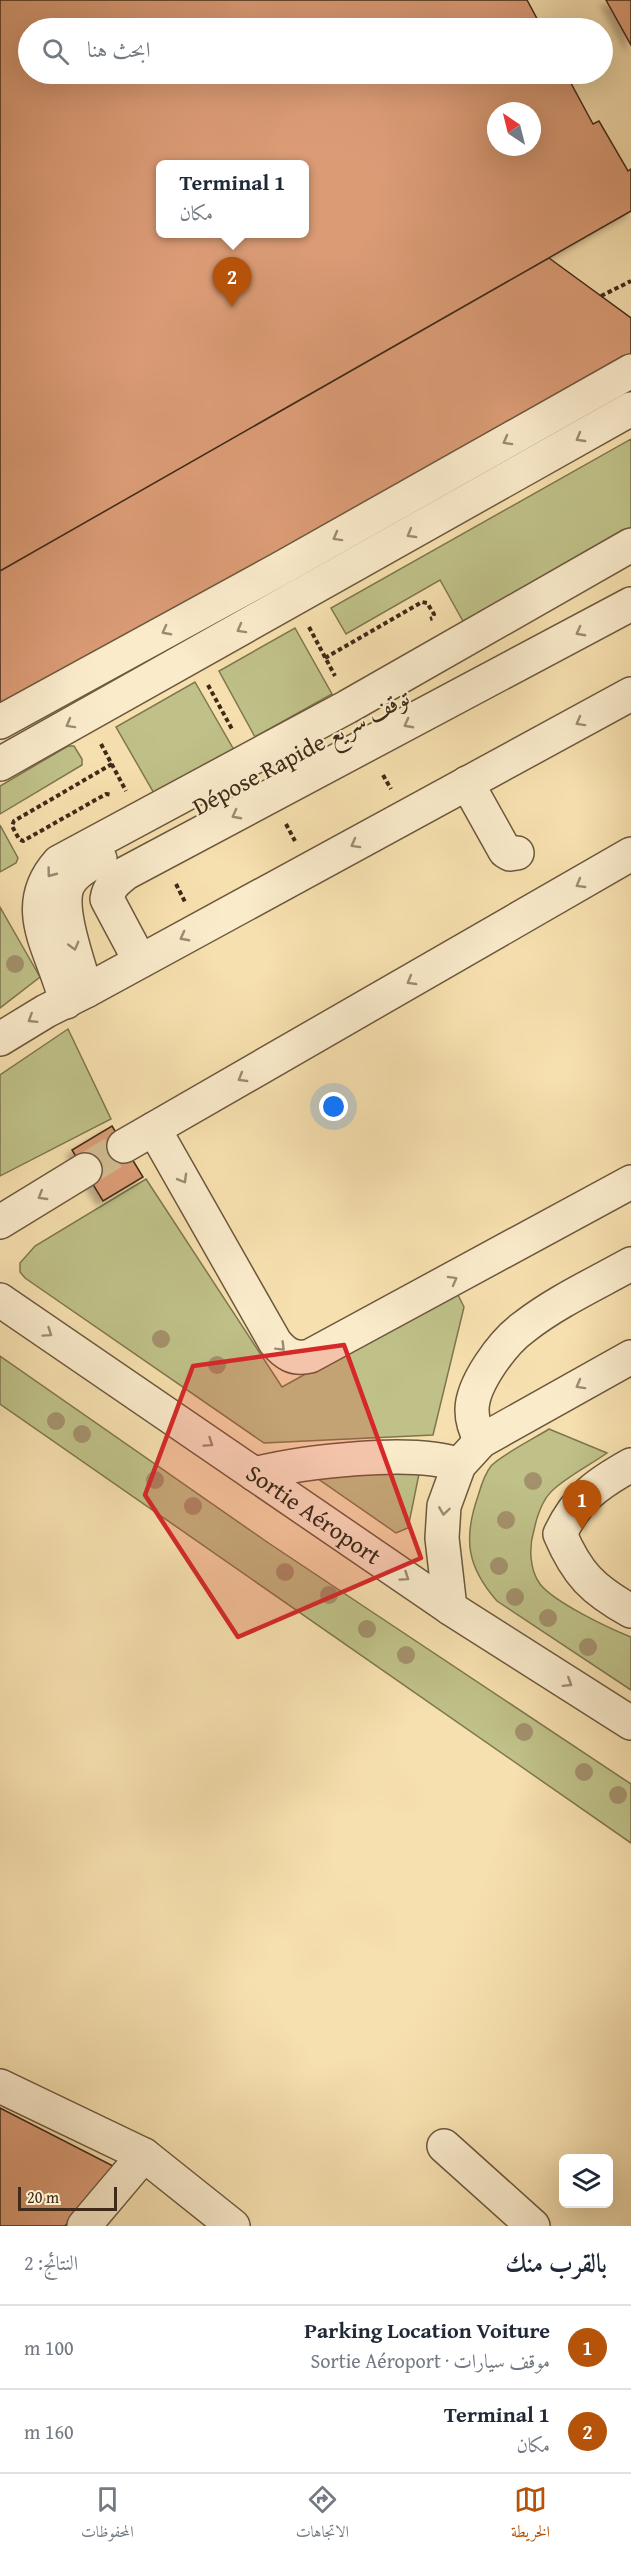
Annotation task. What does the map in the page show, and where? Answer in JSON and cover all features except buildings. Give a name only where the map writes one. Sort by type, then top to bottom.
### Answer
[{"type":"street","points":[[0,722],[278,570],[631,371]]},
{"type":"street","points":[[0,764],[631,409]]},
{"type":"street","points":[[76,996],[38,907],[40,890],[48,875],[59,862],[347,707],[631,545]]},
{"type":"street","name":"Dépose Rapide توقف سريع","points":[[76,996],[65,900],[68,886],[77,873],[355,724],[631,569]]},
{"type":"street","points":[[140,961],[107,899],[108,891],[114,882],[126,873],[631,604]]},
{"type":"street","points":[[0,1039],[46,1011],[631,694]]},
{"type":"street","points":[[467,783],[505,851],[510,854],[518,853]]},
{"type":"street","points":[[124,1146],[631,854]]},
{"type":"street","points":[[154,1129],[275,1342],[283,1351],[299,1358],[310,1356],[421,1298],[631,1182]]},
{"type":"street","points":[[0,1222],[85,1170]]},
{"type":"street","points":[[481,1441],[476,1432],[471,1410],[482,1376],[501,1349],[522,1328],[546,1312],[631,1264]]},
{"type":"street","name":"Sortie Aéroport","points":[[0,1300],[450,1608],[631,1723]]},
{"type":"street","points":[[450,1608],[442,1538],[444,1506],[459,1465],[481,1441],[631,1357]]},
{"type":"street","points":[[254,1474],[290,1465],[373,1459],[444,1459],[459,1465]]},
{"type":"street","points":[[631,1465],[599,1483],[582,1498],[568,1516],[560,1534],[568,1554],[584,1579],[612,1601],[631,1611]]},
{"type":"street","points":[[0,2086],[144,2155],[233,2226]]},
{"type":"street","points":[[444,2146],[533,2226]]},
{"type":"street","points":[[84,2226],[144,2155]]},
{"type":"path","points":[[601,296],[631,281]]},
{"type":"path","points":[[340,685],[325,658],[426,602],[434,614],[433,618],[421,624]]},
{"type":"path","points":[[219,705],[231,727]]},
{"type":"path","points":[[113,796],[106,794],[23,841],[12,828],[14,822],[112,764],[129,796]]},
{"type":"highlighted area","points":[[344,1345],[421,1558],[238,1637],[145,1495],[193,1366]]},
{"type":"green space","points":[[631,439],[631,529],[464,623],[440,580],[346,634],[331,608]]},
{"type":"green space","points":[[295,628],[332,694],[255,737],[219,671]]},
{"type":"green space","points":[[195,682],[234,750],[155,795],[116,727]]},
{"type":"green space","points":[[68,746],[74,746],[82,759],[82,765],[0,814],[0,786]]},
{"type":"green space","points":[[0,825],[18,858],[16,863],[0,872]]},
{"type":"green space","points":[[0,907],[40,977],[0,1008]]},
{"type":"green space","points":[[68,1029],[111,1119],[0,1176],[0,1075]]},
{"type":"green space","points":[[146,1179],[282,1387],[456,1291],[464,1307],[433,1435],[264,1443],[25,1278],[20,1272],[20,1263],[35,1246]]},
{"type":"green space","points":[[0,1356],[267,1542],[631,1784],[631,1843],[0,1404]]},
{"type":"green space","points":[[549,1429],[607,1453],[554,1489],[543,1503],[532,1536],[531,1557],[536,1578],[557,1599],[631,1637],[631,1690],[497,1601],[479,1576],[474,1564],[470,1526],[486,1473],[502,1457]]},
{"type":"green space","points":[[420,1469],[408,1528],[396,1533],[314,1476]]},
{"type":"tunnel","points":[[85,1170],[124,1146]]},
{"type":"place","name":"Terminal 1","points":[[232,307]]},
{"type":"place","name":"Parking Location Voiture","points":[[582,1530]]}]
